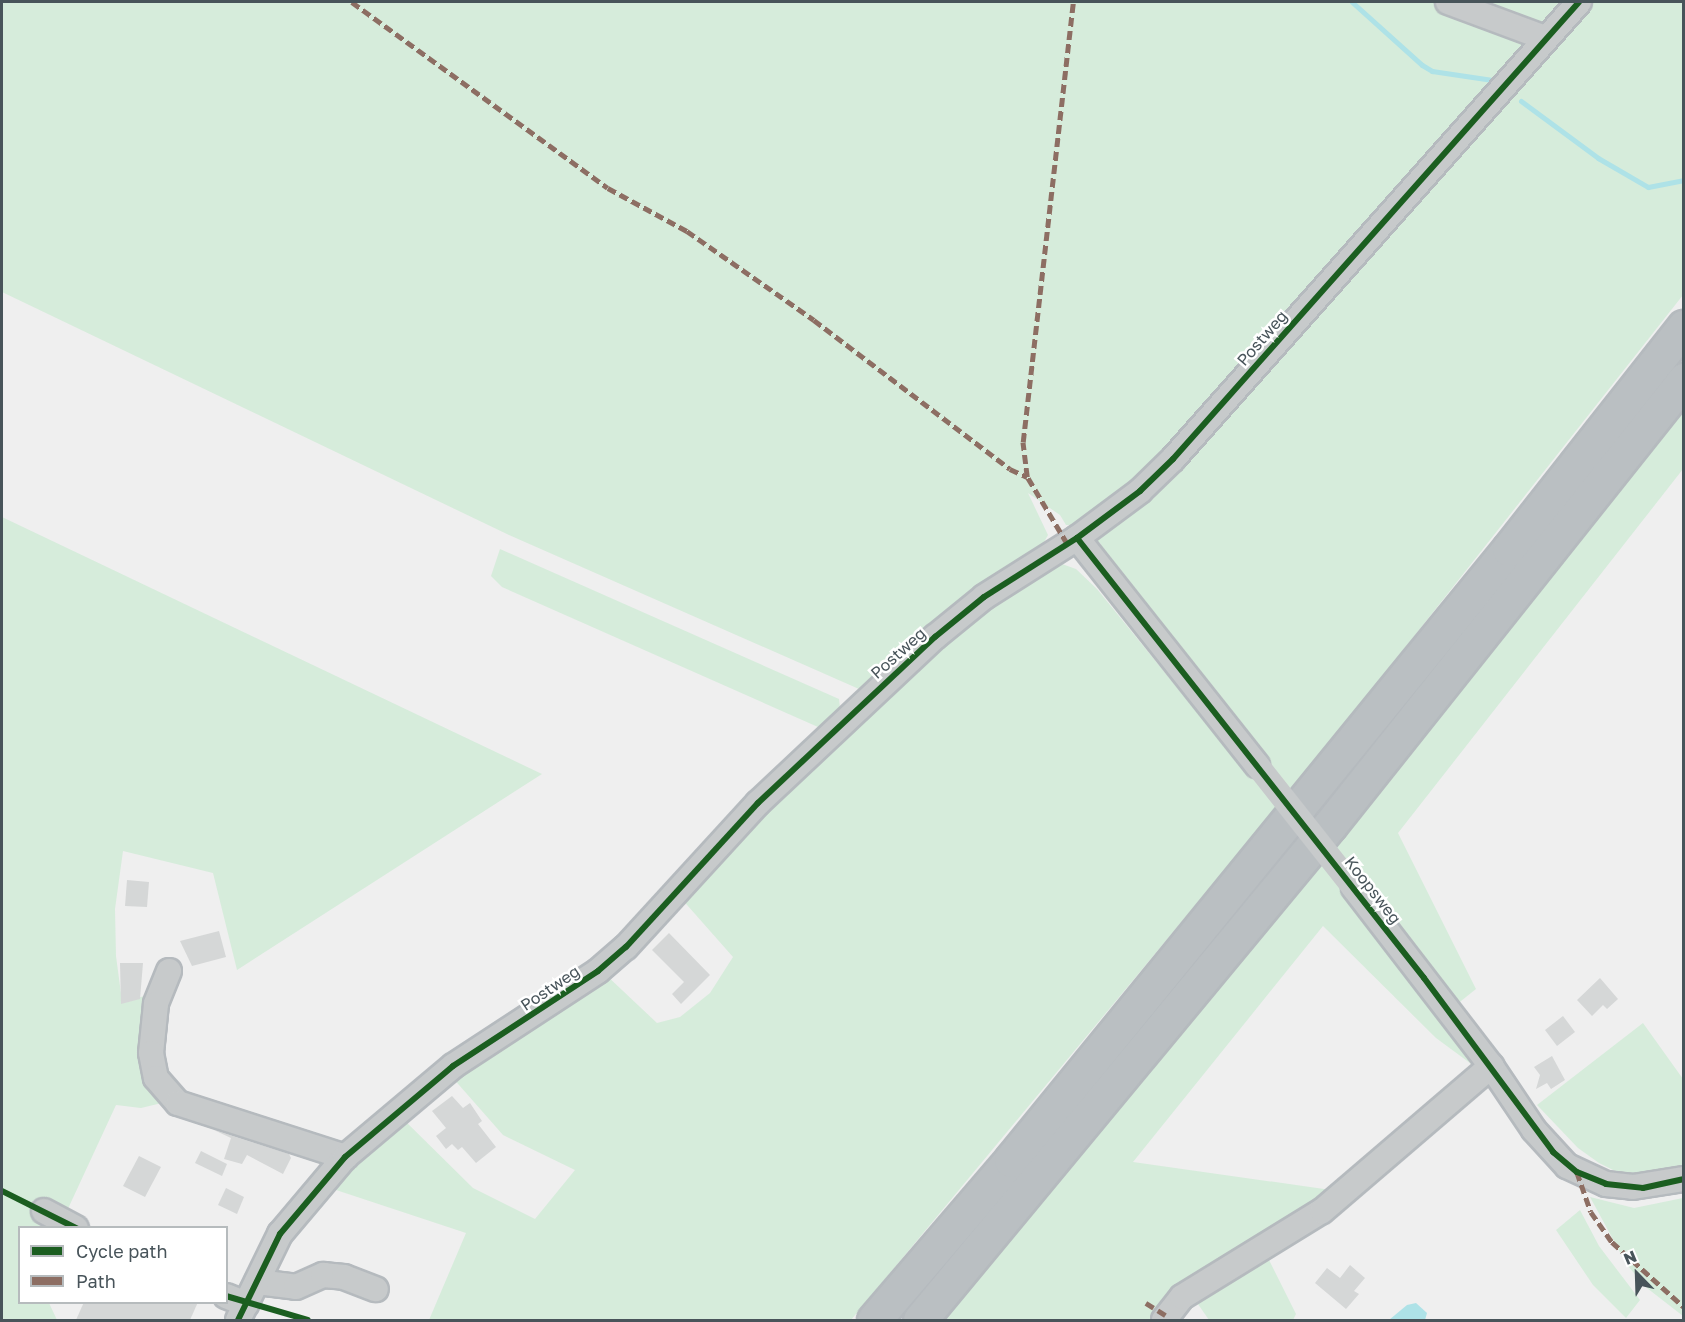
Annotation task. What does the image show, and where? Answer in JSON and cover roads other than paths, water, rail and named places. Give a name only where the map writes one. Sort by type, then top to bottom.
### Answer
[{"type":"highway","points":[[874,1320],[1026,1142],[1509,549],[1683,327]]},
{"type":"highway","points":[[920,1320],[1330,825],[1683,380]]},
{"type":"street","points":[[1448,2],[1545,38]]},
{"type":"street","name":"Postweg","points":[[237,1307],[257,1282],[280,1234],[345,1157],[453,1066],[598,971],[626,947],[758,803],[872,694],[984,597],[1114,512],[1173,459],[1579,2]]},
{"type":"street","name":"Koopsweg","points":[[1077,538],[1354,888],[1491,1066],[1533,1130],[1577,1172],[1606,1184],[1653,1187],[1683,1179]]},
{"type":"street","points":[[169,971],[156,1004],[151,1053],[156,1078],[178,1103],[345,1157]]},
{"type":"street","points":[[1164,1320],[1182,1297],[1322,1210],[1491,1066]]},
{"type":"street","points":[[44,1211],[74,1226]]},
{"type":"street","points":[[257,1282],[296,1287],[323,1275],[344,1277],[376,1289]]},
{"type":"water","points":[[1416,1303],[1427,1313],[1425,1320],[1389,1320],[1407,1305]]},
{"type":"waterway","points":[[1352,2],[1422,65],[1432,71],[1492,80]]},
{"type":"waterway","points":[[1521,101],[1598,158],[1648,187],[1684,180]]}]
